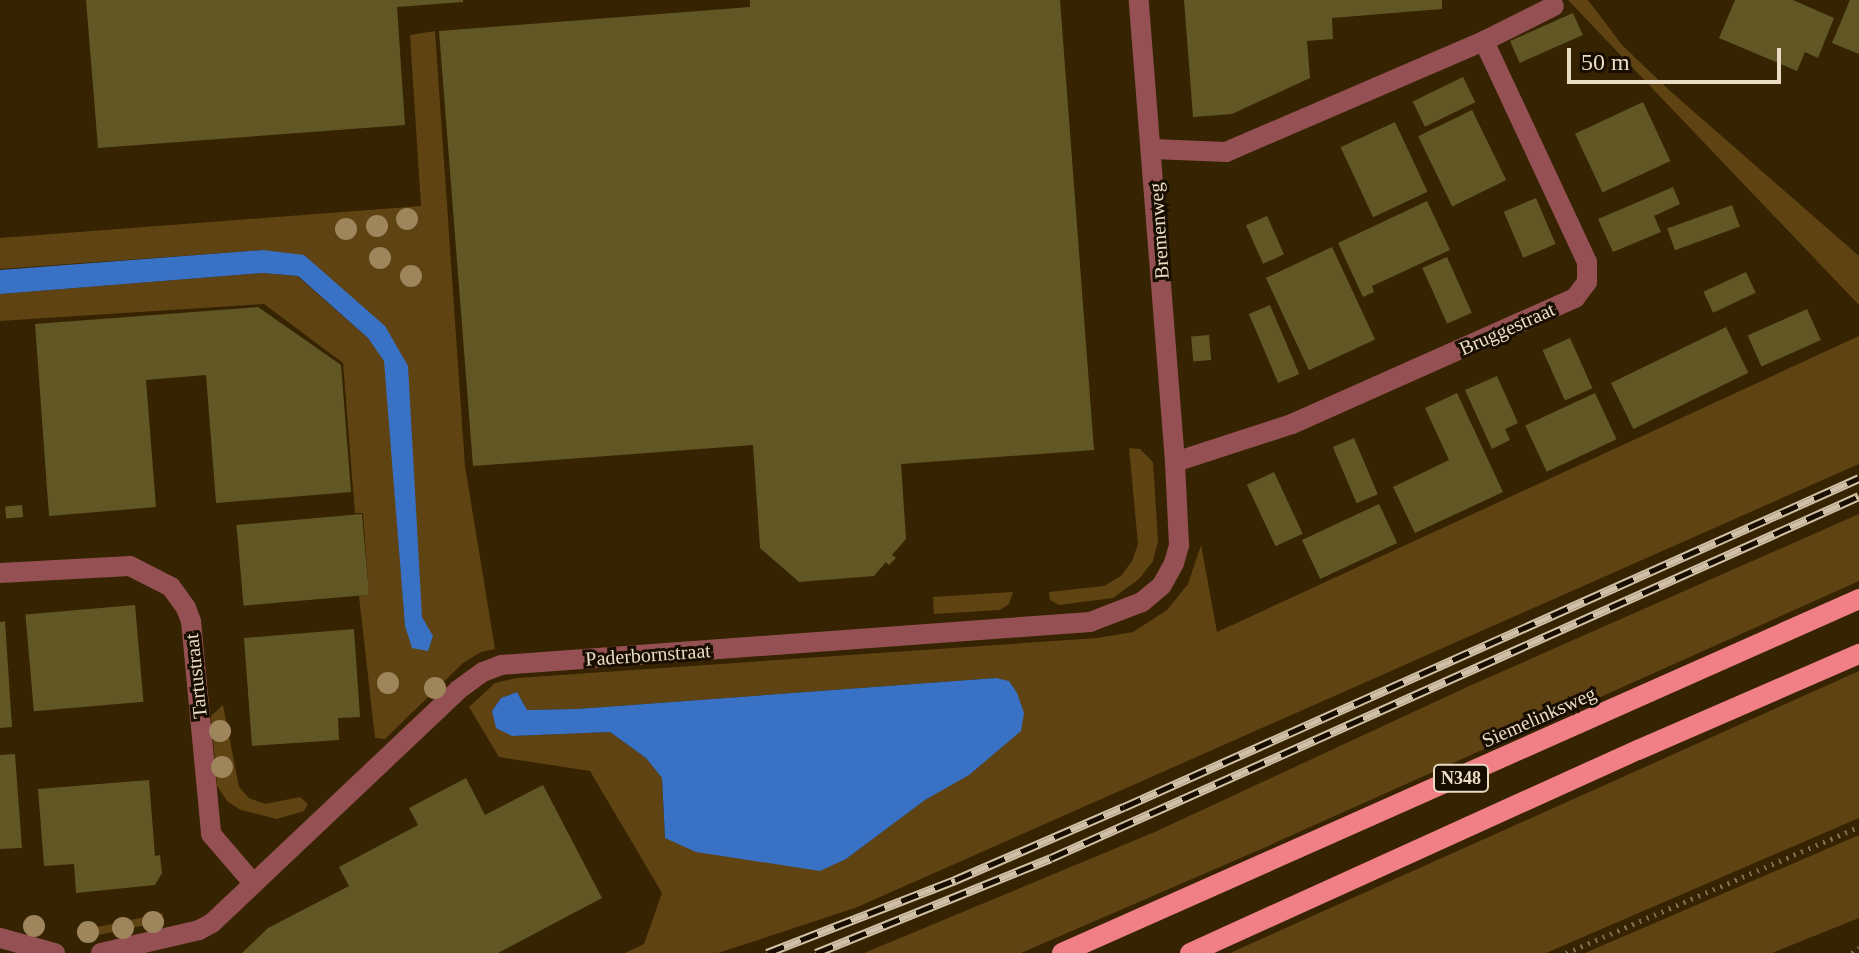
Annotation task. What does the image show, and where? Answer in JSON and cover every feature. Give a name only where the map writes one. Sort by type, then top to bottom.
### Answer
[{"type":"main road","name":"Siemelinksweg","points":[[1062,953],[1859,599]]},
{"type":"main road","name":"N348","points":[[1190,953],[1638,750],[1859,654]]},
{"type":"street","name":"Bremenweg","points":[[1139,0],[1175,462]]},
{"type":"street","points":[[1153,149],[1226,152],[1484,41],[1554,6]]},
{"type":"street","name":"Bruggestraat","points":[[1175,462],[1292,424],[1575,298],[1587,282],[1587,262],[1484,41]]},
{"type":"street","name":"Paderbornstraat","points":[[101,953],[199,930],[212,923],[458,690],[483,672],[501,665],[1090,622],[1142,602],[1162,585],[1174,563],[1179,545],[1175,462]]},
{"type":"street","name":"Tartustraat","points":[[0,573],[130,566],[171,587],[191,621],[211,834],[253,883]]},
{"type":"street","points":[[0,938],[55,953]]},
{"type":"path","points":[[1566,953],[1859,827]]},
{"type":"path","points":[[1852,953],[1859,947]]},
{"type":"shaded area","points":[[1568,0],[1588,0],[1622,45],[1669,90],[1859,256],[1859,305]]},
{"type":"shaded area","points":[[435,31],[465,466],[495,649],[481,652],[463,663],[385,739],[375,738],[359,596],[369,594],[363,513],[355,513],[343,363],[264,304],[0,321],[0,294],[263,273],[297,276],[368,338],[385,361],[405,626],[432,636],[422,617],[385,326],[263,250],[0,269],[0,238],[421,206],[410,35]]},
{"type":"shaded area","points":[[1859,336],[1859,464],[855,908],[718,953],[625,953],[644,944],[662,893],[590,771],[499,757],[469,707],[495,683],[517,678],[1097,638],[1133,632],[1167,610],[1188,584],[1201,545],[1217,632]],"holes":[[[996,678],[969,774],[925,800],[846,859],[665,838],[662,778],[646,758],[610,732],[512,736],[492,711],[501,698],[517,692],[527,710],[577,709]]]},
{"type":"shaded area","points":[[1129,448],[1140,449],[1153,462],[1158,541],[1153,561],[1139,579],[1113,598],[1059,605],[1050,600],[1049,592],[1104,586],[1121,576],[1132,561],[1138,544]]},
{"type":"shaded area","points":[[1859,514],[1859,581],[1259,850],[1021,953],[864,953],[1157,831],[1467,687]]},
{"type":"shaded area","points":[[1013,592],[1009,604],[1000,610],[934,614],[933,597]]},
{"type":"shaded area","points":[[1859,671],[1859,818],[1546,953],[1230,953]]},
{"type":"shaded area","points":[[223,705],[239,787],[249,798],[265,804],[300,797],[308,804],[304,811],[277,819],[241,810],[228,802],[217,786],[211,716]]},
{"type":"shaded area","points":[[1859,835],[1859,918],[1772,953],[1585,953]]},
{"type":"shaded area","points":[[163,913],[161,922],[88,937],[79,931]]},
{"type":"water","points":[[263,250],[304,255],[385,326],[408,366],[422,617],[433,636],[428,651],[412,648],[405,626],[384,361],[368,338],[298,276],[263,273],[0,294],[0,270]]},
{"type":"water","points":[[996,678],[1009,681],[1017,693],[1024,713],[1021,731],[969,775],[925,800],[846,859],[820,871],[696,852],[665,838],[662,778],[646,758],[610,732],[512,736],[496,728],[492,711],[501,698],[517,692],[527,710],[577,709]]},
{"type":"building","points":[[86,0],[463,2],[397,7],[405,125],[98,148]]},
{"type":"building","points":[[750,0],[1060,0],[1094,450],[901,464],[906,539],[892,555],[896,558],[889,565],[886,562],[874,576],[799,582],[760,548],[753,445],[473,466],[439,31],[750,7]]},
{"type":"building","points":[[1184,0],[1442,0],[1442,9],[1332,18],[1333,39],[1307,41],[1310,78],[1232,114],[1193,117]]},
{"type":"building","points":[[1735,0],[1793,0],[1834,18],[1818,58],[1805,52],[1797,71],[1719,38]]},
{"type":"building","points":[[1850,0],[1859,0],[1859,54],[1832,43]]},
{"type":"building","points":[[1573,13],[1583,35],[1520,63],[1510,41]]},
{"type":"building","points":[[1463,77],[1475,102],[1425,127],[1413,102]]},
{"type":"building","points":[[1643,102],[1670,161],[1602,193],[1575,134]]},
{"type":"building","points":[[1472,110],[1506,180],[1452,206],[1418,136]]},
{"type":"building","points":[[1395,122],[1428,192],[1373,217],[1341,147]]},
{"type":"building","points":[[1673,187],[1680,204],[1654,216],[1661,232],[1613,252],[1598,219]]},
{"type":"building","points":[[1536,198],[1556,244],[1523,258],[1504,212]]},
{"type":"building","points":[[1427,201],[1450,250],[1372,286],[1374,292],[1363,297],[1338,243]]},
{"type":"building","points":[[1732,205],[1740,227],[1675,250],[1667,229]]},
{"type":"building","points":[[1267,216],[1284,254],[1263,264],[1246,225]]},
{"type":"building","points":[[1332,247],[1375,339],[1309,370],[1266,278]]},
{"type":"building","points":[[1447,257],[1472,313],[1447,324],[1422,268]]},
{"type":"building","points":[[1746,272],[1756,293],[1713,313],[1703,292]]},
{"type":"building","points":[[1270,305],[1299,374],[1278,383],[1249,314]]},
{"type":"building","points":[[258,307],[341,365],[351,492],[216,503],[206,375],[146,380],[156,507],[49,516],[35,324]]},
{"type":"building","points":[[1807,309],[1821,340],[1761,366],[1748,335]]},
{"type":"building","points":[[1726,327],[1748,373],[1633,429],[1611,383]]},
{"type":"building","points":[[1209,335],[1211,360],[1193,361],[1191,337]]},
{"type":"building","points":[[1570,338],[1592,388],[1565,400],[1543,350]]},
{"type":"building","points":[[1497,376],[1518,423],[1505,429],[1510,440],[1492,449],[1465,390]]},
{"type":"building","points":[[1457,393],[1503,492],[1415,533],[1393,487],[1449,460],[1425,408]]},
{"type":"building","points":[[1595,393],[1617,439],[1547,472],[1525,426]]},
{"type":"building","points":[[1354,438],[1378,494],[1357,503],[1333,447]]},
{"type":"building","points":[[1274,472],[1303,534],[1276,546],[1247,485]]},
{"type":"building","points":[[1379,504],[1397,543],[1320,579],[1302,540]]},
{"type":"building","points":[[22,505],[23,517],[6,518],[5,506]]},
{"type":"building","points":[[362,514],[369,595],[244,606],[236,525]]},
{"type":"building","points":[[135,605],[143,702],[34,711],[25,615]]},
{"type":"building","points":[[5,621],[12,727],[0,728],[0,622]]},
{"type":"building","points":[[354,629],[360,717],[338,718],[339,740],[252,746],[244,638]]},
{"type":"building","points":[[15,754],[22,848],[0,849],[0,755]]},
{"type":"building","points":[[466,778],[485,815],[543,785],[602,898],[498,953],[242,953],[268,928],[349,886],[339,867],[418,825],[409,808]]},
{"type":"building","points":[[149,780],[155,856],[160,855],[162,873],[155,885],[76,893],[74,864],[44,866],[38,789]]},
{"type":"railway","points":[[767,953],[955,880],[1124,807],[1859,478]]},
{"type":"railway","points":[[816,953],[1051,858],[1859,496]]}]
